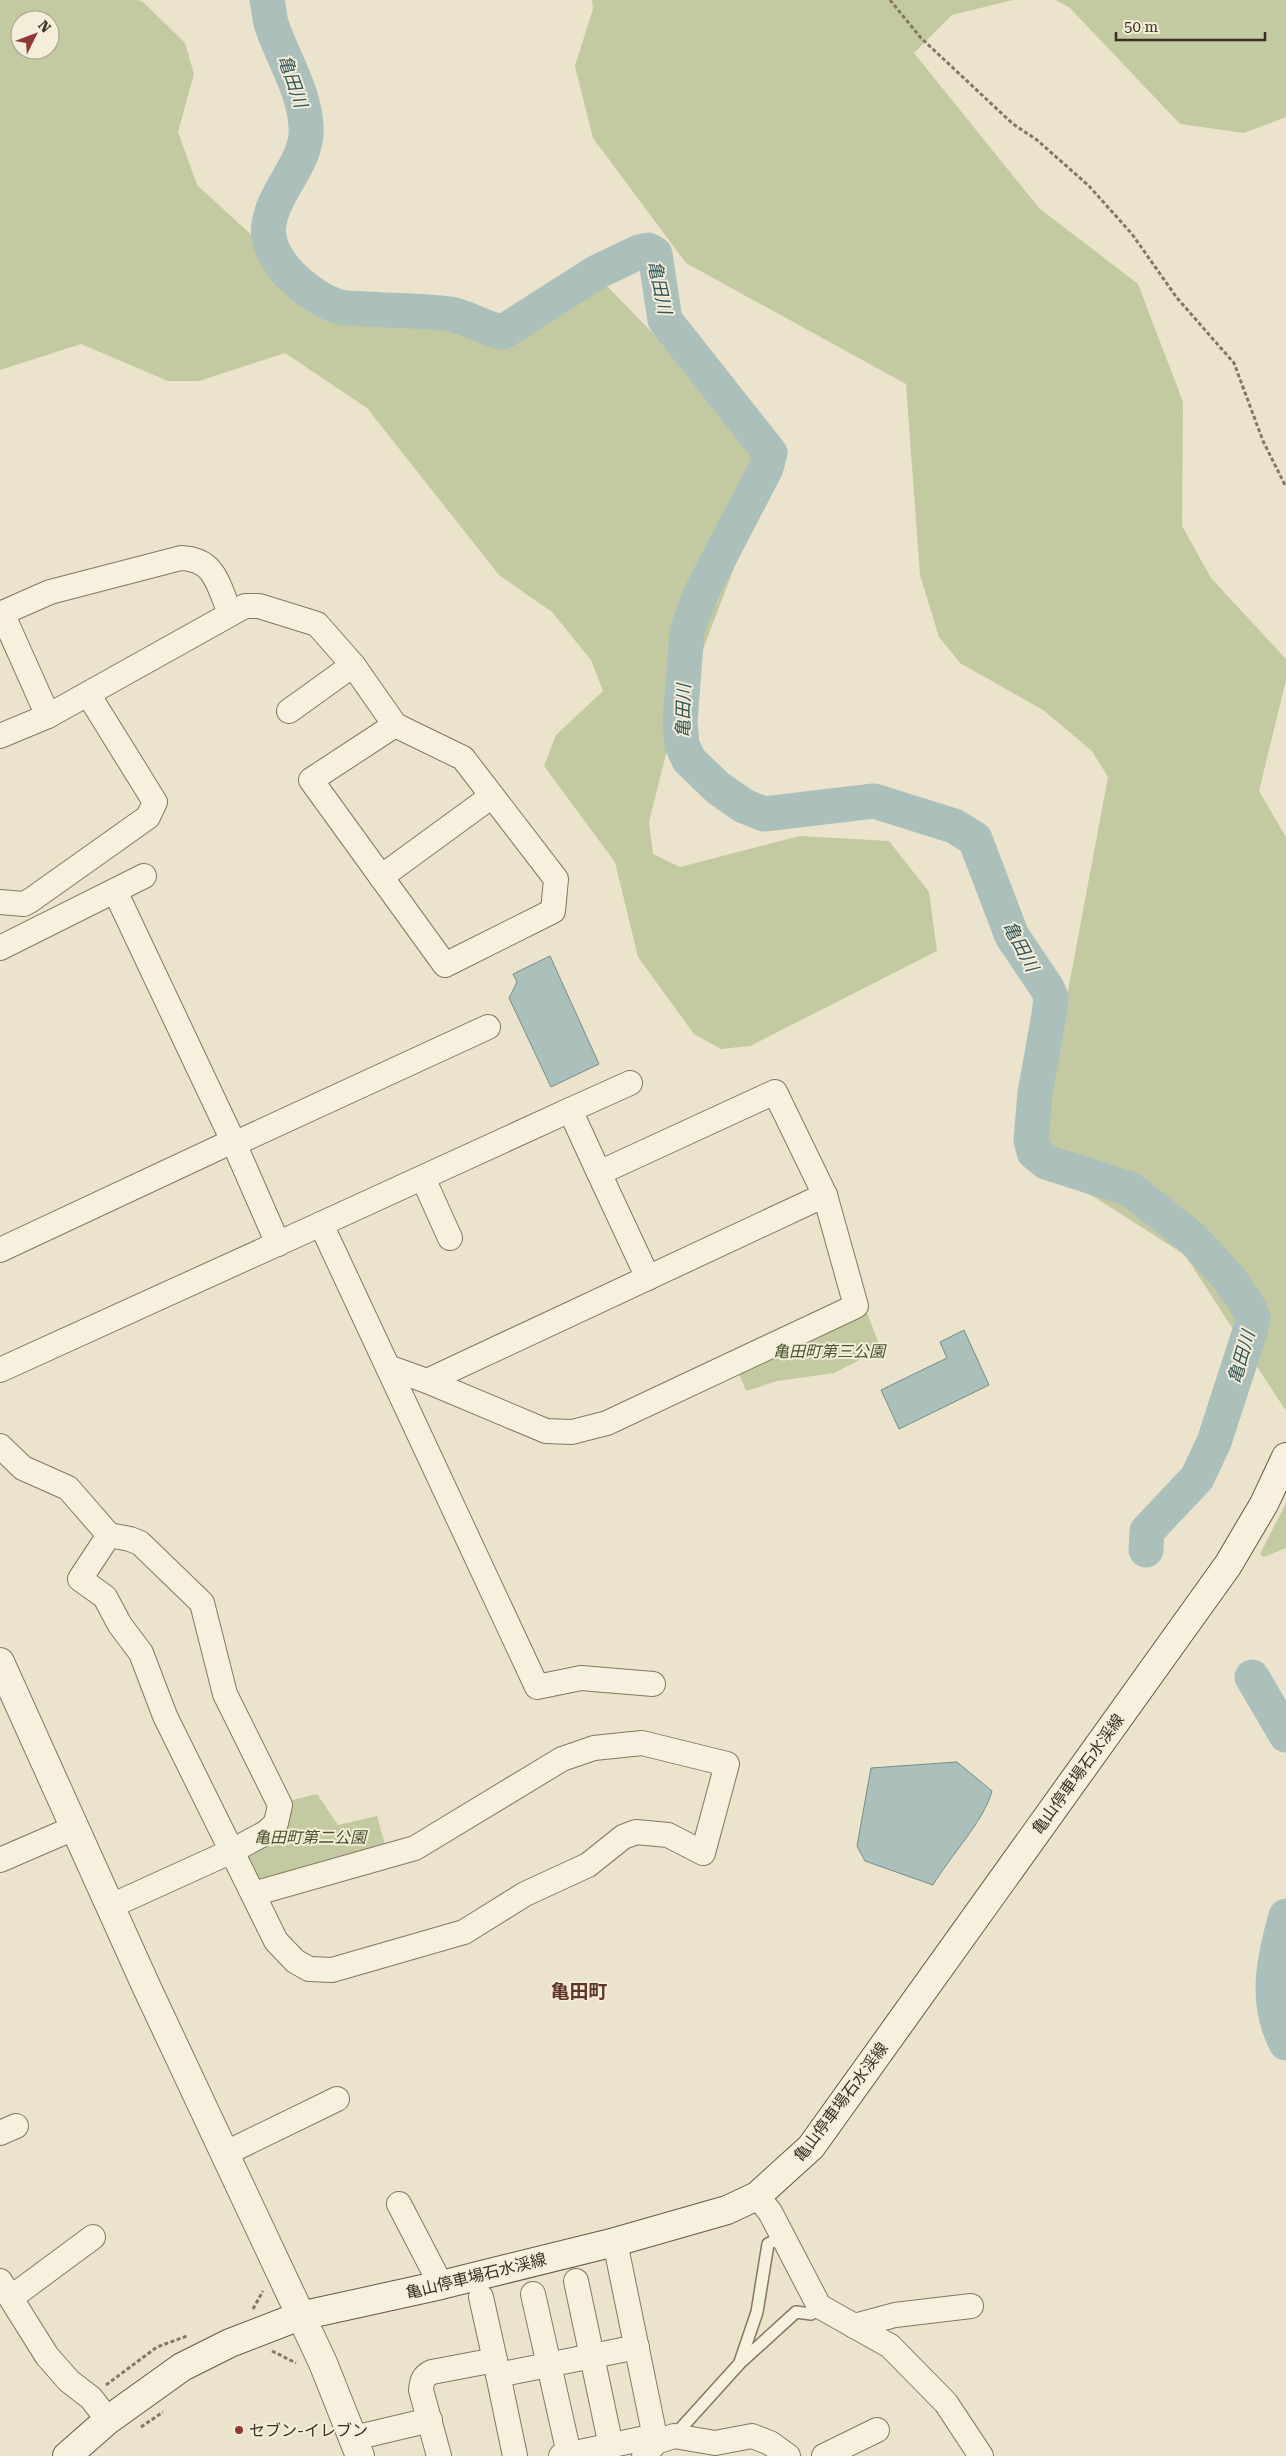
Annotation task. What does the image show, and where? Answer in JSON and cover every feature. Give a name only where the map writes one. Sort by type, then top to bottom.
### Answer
[{"type":"main road","name":"亀山停車場石水渓線","points":[[66,2456],[108,2420],[182,2367],[230,2343],[300,2316],[441,2285],[615,2242],[727,2210],[757,2196],[810,2147],[1205,1598],[1228,1565],[1264,1504],[1286,1457]]},
{"type":"main road","points":[[0,1662],[224,2154],[323,2363],[357,2447]]},
{"type":"street","points":[[48,716],[1,613],[50,592],[181,558],[192,558],[204,563],[214,576],[230,613]]},
{"type":"street","points":[[0,736],[48,716],[245,606],[259,606],[317,624],[353,665],[395,725],[463,758],[556,878],[553,911],[445,965],[311,780],[395,725]]},
{"type":"street","points":[[289,711],[353,665]]},
{"type":"street","points":[[0,902],[24,904],[31,900],[148,817],[155,802],[88,694]]},
{"type":"street","points":[[381,877],[492,796]]},
{"type":"street","points":[[0,948],[144,876]]},
{"type":"street","points":[[115,890],[234,1142],[278,1244]]},
{"type":"street","points":[[0,1250],[488,1027]]},
{"type":"street","points":[[0,1370],[630,1083]]},
{"type":"street","points":[[388,1367],[427,1381],[546,1431],[572,1432],[615,1420],[856,1306],[825,1195],[775,1092],[600,1173]]},
{"type":"street","points":[[570,1110],[648,1278]]},
{"type":"street","points":[[423,1178],[450,1238]]},
{"type":"street","points":[[427,1381],[825,1195]]},
{"type":"street","points":[[321,1224],[537,1687],[581,1678],[653,1684]]},
{"type":"street","points":[[0,1446],[23,1468],[68,1488],[109,1535],[140,1544],[202,1603],[225,1694],[280,1804],[276,1823],[267,1832],[232,1851],[111,1906]]},
{"type":"street","points":[[109,1535],[80,1578],[105,1597],[120,1625],[141,1653],[165,1716],[276,1941],[286,1953],[309,1969],[332,1970],[464,1932],[525,1894],[588,1865],[622,1837],[636,1832],[668,1835],[703,1853],[727,1764],[642,1743],[594,1748],[562,1759],[415,1848],[253,1894]]},
{"type":"street","points":[[0,1860],[74,1828]]},
{"type":"street","points":[[224,2154],[337,2099]]},
{"type":"street","points":[[757,2196],[770,2212],[819,2306],[890,2346],[946,2403],[981,2456]]},
{"type":"street","points":[[398,2204],[441,2285]]},
{"type":"street","points":[[93,2238],[6,2289],[47,2356],[69,2381],[91,2398],[108,2420]]},
{"type":"street","points":[[615,2242],[637,2347],[670,2444]]},
{"type":"street","points":[[576,2281],[611,2446]]},
{"type":"street","points":[[533,2294],[549,2365],[565,2455],[611,2446],[716,2443],[752,2436],[770,2443],[788,2456]]},
{"type":"street","points":[[480,2297],[515,2456]]},
{"type":"street","points":[[854,2326],[895,2315],[971,2306]]},
{"type":"street","points":[[439,2456],[421,2390],[422,2380],[426,2374],[549,2365],[637,2347]]},
{"type":"street","points":[[357,2447],[430,2420]]},
{"type":"street","points":[[824,2456],[877,2430]]},
{"type":"lane","points":[[740,2363],[757,2312],[768,2244],[783,2236]]},
{"type":"lane","points":[[670,2444],[740,2363],[796,2312],[811,2314],[819,2306]]},
{"type":"path","points":[[890,0],[921,38],[1013,124],[1037,140],[1089,186],[1132,234],[1177,298],[1234,363],[1263,441],[1286,487]]},
{"type":"path","points":[[267,2348],[296,2363]]},
{"type":"path","points":[[139,2428],[170,2407]]},
{"type":"green space","points":[[0,0],[138,0],[143,2],[185,43],[194,74],[178,132],[197,185],[307,286],[489,323],[606,285],[775,460],[671,734],[649,822],[653,854],[680,867],[800,836],[889,841],[929,892],[937,951],[750,1046],[721,1049],[694,1034],[638,957],[615,862],[544,766],[556,735],[603,691],[591,660],[552,612],[499,575],[367,408],[285,353],[199,381],[168,381],[81,344],[0,370]]},
{"type":"green space","points":[[592,0],[1013,0],[952,15],[914,53],[1039,208],[1138,284],[1183,402],[1182,526],[1211,578],[1286,659],[1286,680],[1259,791],[1286,837],[1286,1411],[1185,1255],[1077,1186],[1036,1139],[1027,1110],[1068,991],[1108,777],[1092,751],[1043,710],[960,663],[939,637],[920,575],[906,384],[686,263],[593,138],[575,66],[593,9]]},
{"type":"green space","points":[[1056,0],[1286,0],[1286,117],[1244,133],[1180,124],[1070,8]]},
{"type":"green space","name":"亀田町第三公園","points":[[866,1310],[881,1349],[834,1373],[777,1381],[746,1391],[738,1371]]},
{"type":"green space","points":[[1286,1503],[1286,1548],[1264,1557],[1260,1554]]},
{"type":"green space","name":"亀田町第二公園","points":[[317,1794],[338,1825],[377,1816],[385,1845],[264,1881],[254,1878],[247,1862],[248,1851],[289,1801]]},
{"type":"water","points":[[550,956],[599,1064],[551,1087],[509,998],[517,982],[513,974]]},
{"type":"water","points":[[964,1330],[989,1385],[899,1429],[881,1390],[947,1358],[940,1342]]},
{"type":"water","points":[[957,1762],[992,1791],[982,1814],[933,1885],[865,1861],[857,1846],[871,1768]]},
{"type":"waterway","name":"亀田川","points":[[267,0],[270,20],[297,87],[306,126],[302,152],[272,211],[269,237],[273,250],[281,263],[302,286],[315,295],[340,307],[450,314],[503,332],[597,272],[639,252],[648,250],[655,254],[665,320],[770,453],[766,468],[702,591],[687,631],[680,722],[682,745],[689,760],[718,788],[744,806],[764,814],[874,801],[954,826],[975,839],[1012,936],[1051,997],[1035,1093],[1031,1140],[1034,1152],[1046,1162],[1130,1189],[1193,1239],[1229,1278],[1249,1308],[1253,1317],[1251,1328],[1214,1442],[1197,1478],[1147,1531],[1146,1550]]},
{"type":"waterway","name":"亀田川","points":[[1252,1677],[1286,1735]]},
{"type":"waterway","name":"亀田川","points":[[1286,1916],[1273,1980],[1275,2011],[1286,2043]]},
{"type":"place","name":"セブン-イレブン","points":[[239,2430]]},
{"type":"district","name":"亀田町","points":[[579,1991]]}]
